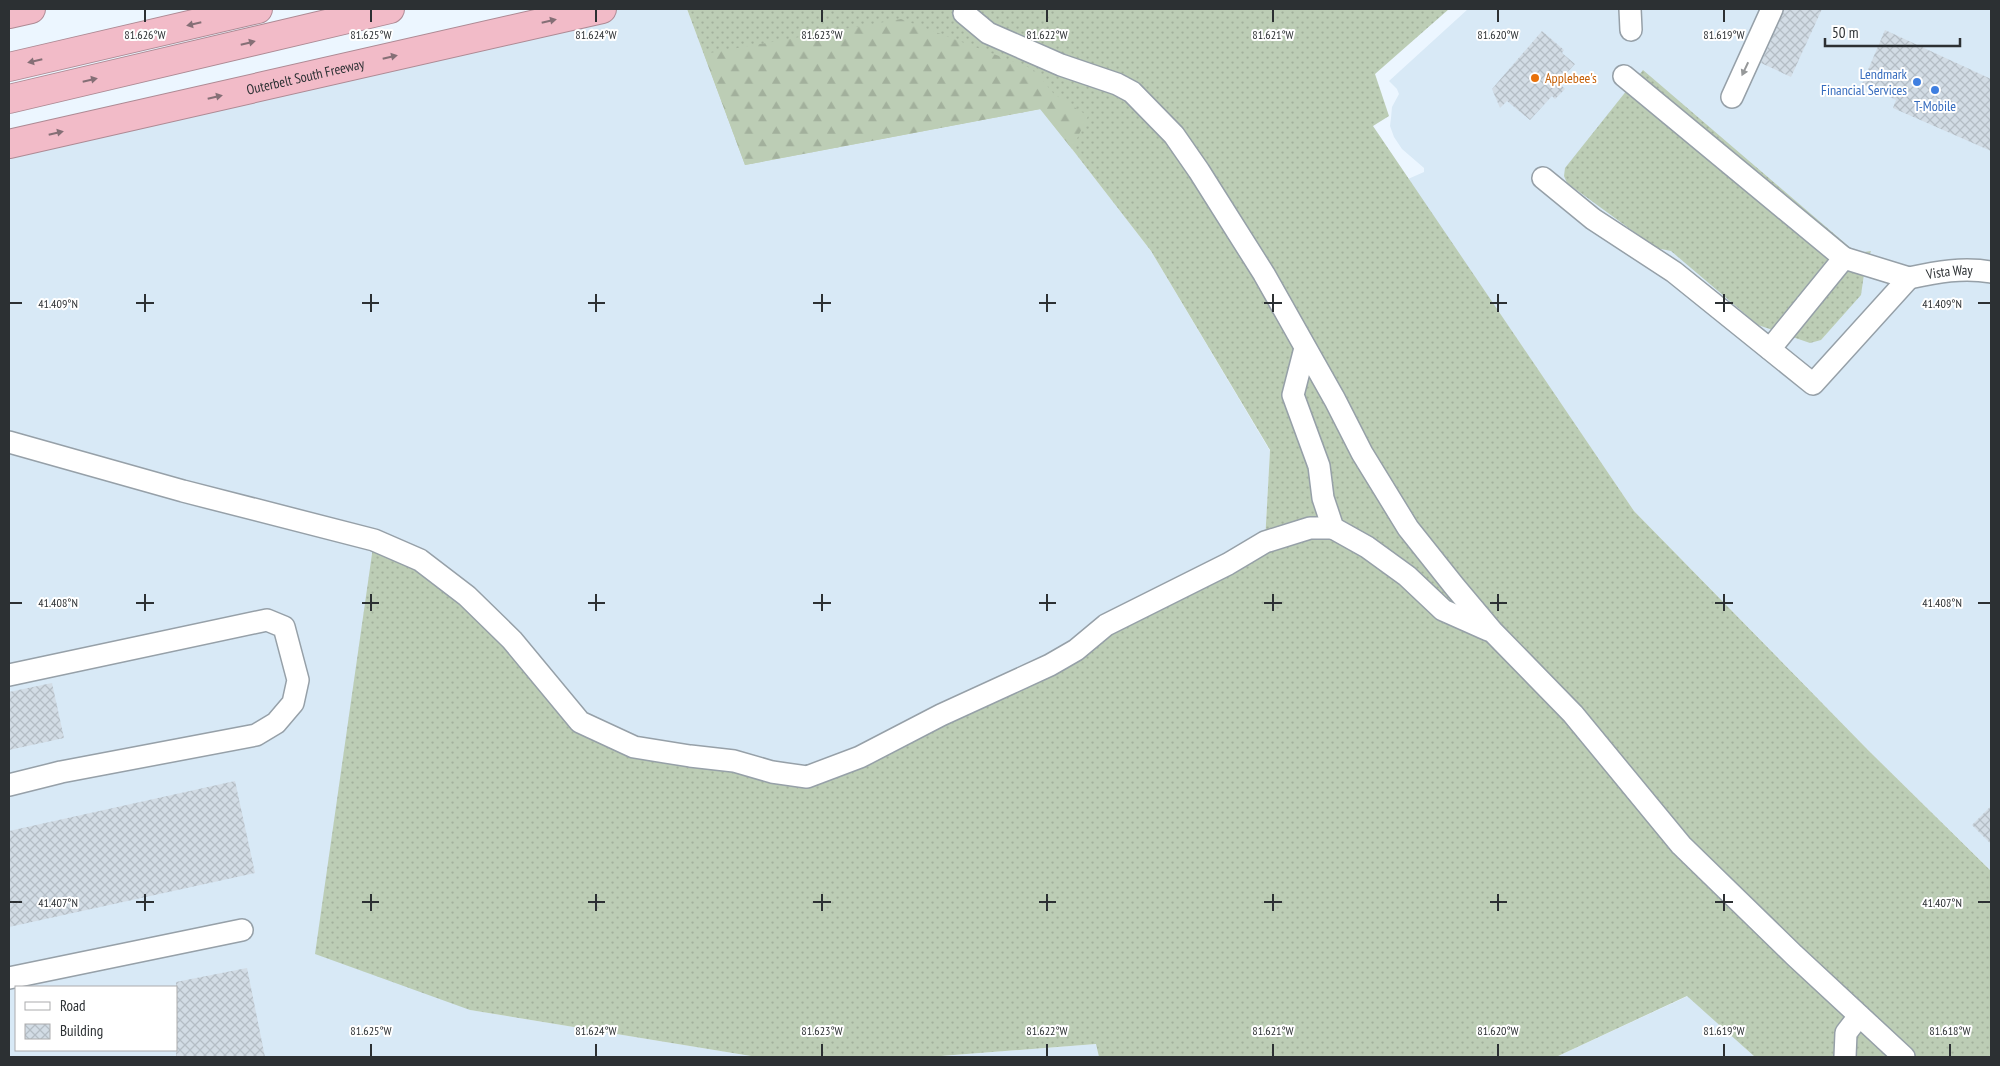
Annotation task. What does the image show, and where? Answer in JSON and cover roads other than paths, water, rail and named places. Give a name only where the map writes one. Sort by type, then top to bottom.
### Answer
[{"type":"highway","points":[[9,14],[31,9]]},
{"type":"highway","points":[[9,67],[258,9]]},
{"type":"highway","points":[[9,99],[390,9]]},
{"type":"highway","name":"Outerbelt South Freeway","points":[[9,144],[602,9]]},
{"type":"street","points":[[1630,9],[1631,30]]},
{"type":"street","points":[[1732,97],[1772,9]]},
{"type":"street","points":[[964,13],[988,33],[1061,65],[1117,84],[1132,92],[1174,135],[1264,274],[1335,400],[1362,453],[1408,528],[1492,631],[1573,714],[1681,845],[1904,1057]]},
{"type":"street","points":[[1543,178],[1593,219],[1674,272],[1813,384],[1910,278],[1844,258],[1624,76]]},
{"type":"street","points":[[1770,349],[1844,258]]},
{"type":"street","name":"Vista Way","points":[[1910,278],[1941,271],[1964,269],[1991,272]]},
{"type":"street","points":[[1305,348],[1293,395],[1318,466],[1324,498],[1333,528]]},
{"type":"street","points":[[9,442],[85,465],[381,543],[420,560],[468,596],[512,640],[580,722],[634,747],[734,761],[772,772],[807,777],[860,757],[941,715],[1050,665],[1076,650],[1106,625],[1228,564],[1265,542],[1310,528],[1333,528],[1367,547],[1407,576],[1444,610],[1492,631]]},
{"type":"street","points":[[9,675],[267,620],[284,627],[298,680],[293,703],[276,723],[256,735],[61,772],[9,785]]},
{"type":"street","points":[[9,978],[242,930]]},
{"type":"street","points":[[1844,1057],[1846,1033],[1859,1016]]},
{"type":"place","name":"Applebee's","points":[[1535,78]]},
{"type":"place","name":"Lendmark Financial Services","points":[[1917,82]]},
{"type":"place","name":"T-Mobile","points":[[1935,90]]}]
